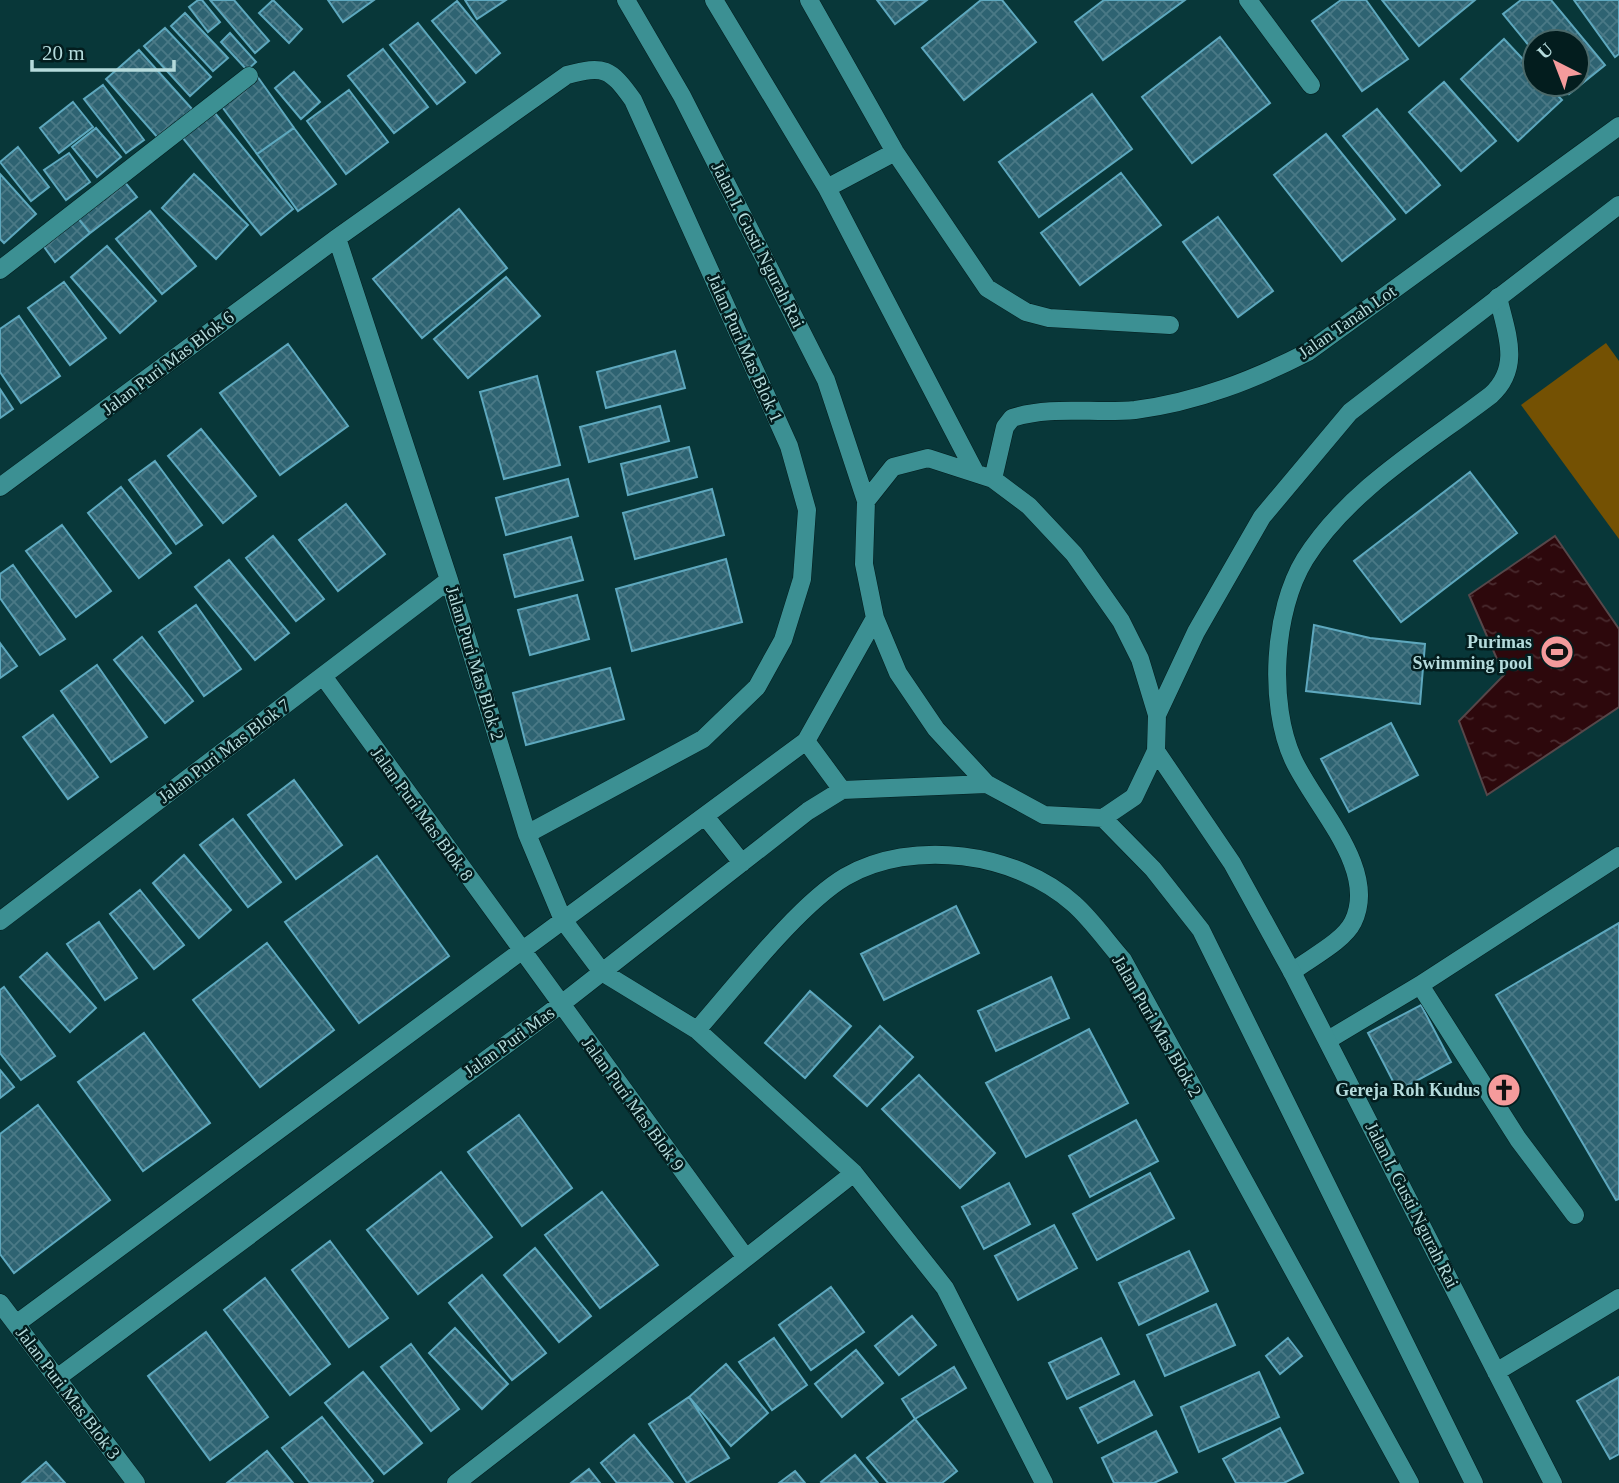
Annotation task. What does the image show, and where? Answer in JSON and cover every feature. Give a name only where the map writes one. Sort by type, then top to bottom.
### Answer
[{"type":"street","name":"Jalan I. Gusti Ngurah Rai","points":[[626,0],[682,96],[826,380],[866,501]]},
{"type":"street","points":[[714,0],[827,188],[975,472]]},
{"type":"street","points":[[809,0],[895,152],[979,280],[1009,303],[1026,312],[1049,318],[1170,325]]},
{"type":"street","points":[[1255,3],[1311,85]]},
{"type":"street","name":"Jalan Puri Mas Blok 1","points":[[337,238],[566,75],[596,67],[616,76],[633,100],[789,446],[807,510],[802,579],[783,640],[757,687],[703,739],[527,834]]},
{"type":"street","points":[[0,270],[249,76]]},
{"type":"street","name":"Jalan Tanah Lot","points":[[993,479],[1005,427],[1012,418],[1058,412],[1137,410],[1208,395],[1258,378],[1308,352],[1619,126]]},
{"type":"street","points":[[827,188],[895,152]]},
{"type":"street","points":[[1157,715],[1196,632],[1262,517],[1350,412],[1617,209]]},
{"type":"street","name":"Jalan Puri Mas Blok 6","points":[[0,487],[337,238]]},
{"type":"street","name":"Jalan Puri Mas Blok 2","points":[[337,238],[449,580],[527,834],[563,920],[602,972],[697,1030],[854,1173],[945,1287],[1044,1483]]},
{"type":"street","points":[[1292,972],[1349,930],[1358,909],[1360,890],[1355,866],[1302,776],[1285,732],[1277,675],[1278,635],[1289,594],[1304,561],[1325,530],[1358,496],[1491,394],[1505,380],[1511,352],[1498,297]]},
{"type":"street","points":[[928,458],[993,479],[1029,506],[1074,555],[1121,621],[1140,659],[1157,715],[1156,751],[1134,797],[1103,818],[1044,815],[987,783],[936,729],[906,684],[875,618],[864,564],[866,501],[894,467],[928,458]]},
{"type":"street","name":"Jalan Puri Mas Blok 7","points":[[0,921],[449,580]]},
{"type":"street","points":[[16,1324],[806,741],[875,618]]},
{"type":"street","name":"Jalan Puri Mas Blok 8","points":[[323,676],[521,951]]},
{"type":"street","points":[[806,741],[842,790]]},
{"type":"street","name":"Jalan I. Gusti Ngurah Rai","points":[[1156,751],[1233,863],[1328,1040],[1553,1483]]},
{"type":"street","name":"Jalan Puri Mas","points":[[57,1378],[560,1004],[808,811],[842,790],[987,783]]},
{"type":"street","points":[[705,816],[742,863]]},
{"type":"street","points":[[1103,818],[1153,869],[1201,930],[1474,1483]]},
{"type":"street","name":"Jalan Puri Mas Blok 2","points":[[697,1030],[801,914],[844,877],[897,855],[986,858],[1032,876],[1074,903],[1123,960],[1410,1483]]},
{"type":"street","points":[[1328,1040],[1420,985],[1619,856]]},
{"type":"street","name":"Jalan Puri Mas Blok 9","points":[[521,951],[746,1258]]},
{"type":"street","points":[[1420,985],[1518,1139],[1575,1215]]},
{"type":"street","points":[[456,1483],[854,1173]]},
{"type":"street","points":[[1496,1372],[1619,1298]]},
{"type":"street","name":"Jalan Puri Mas Blok 3","points":[[0,1303],[136,1483]]},
{"type":"shaded area","points":[[1606,343],[1619,361],[1619,539],[1521,405]]},
{"type":"water","name":"Purimas Swimming pool","points":[[1555,536],[1619,629],[1619,707],[1487,795],[1459,721],[1504,675],[1469,595]]},
{"type":"building","points":[[202,0],[220,22],[208,32],[189,7]]},
{"type":"building","points":[[210,0],[234,0],[269,41],[255,53]]},
{"type":"building","points":[[273,0],[302,29],[289,43],[259,13]]},
{"type":"building","points":[[328,0],[374,0],[343,22]]},
{"type":"building","points":[[465,0],[506,0],[477,19]]},
{"type":"building","points":[[877,0],[927,0],[895,24]]},
{"type":"building","points":[[981,0],[1002,0],[1036,42],[964,100],[922,48]]},
{"type":"building","points":[[1104,0],[1185,0],[1103,60],[1075,22]]},
{"type":"building","points":[[1341,0],[1366,0],[1408,59],[1362,91],[1312,21]]},
{"type":"building","points":[[1382,0],[1475,0],[1419,46]]},
{"type":"building","points":[[1521,0],[1551,0],[1574,28],[1521,28],[1521,36],[1503,14]]},
{"type":"building","points":[[1574,0],[1619,0],[1619,54],[1615,57]]},
{"type":"building","points":[[457,1],[500,53],[476,73],[432,21]]},
{"type":"building","points":[[185,13],[228,58],[213,71],[171,26]]},
{"type":"building","points":[[418,23],[465,82],[437,104],[390,45]]},
{"type":"building","points":[[165,28],[211,77],[190,96],[144,46]]},
{"type":"building","points":[[230,33],[256,62],[247,70],[221,42]]},
{"type":"building","points":[[1220,37],[1270,103],[1192,163],[1142,97]]},
{"type":"building","points":[[1504,39],[1521,57],[1521,98],[1562,100],[1518,141],[1461,79]]},
{"type":"building","points":[[1591,48],[1605,65],[1591,76]]},
{"type":"building","points":[[383,49],[428,107],[394,133],[348,76]]},
{"type":"building","points":[[139,50],[192,109],[159,139],[106,79]]},
{"type":"building","points":[[294,72],[320,102],[301,119],[275,88]]},
{"type":"building","points":[[257,76],[294,128],[257,154],[220,104]]},
{"type":"building","points":[[1444,82],[1496,141],[1461,171],[1409,112]]},
{"type":"building","points":[[103,85],[144,140],[126,153],[84,99]]},
{"type":"building","points":[[349,90],[388,142],[346,174],[307,121]]},
{"type":"building","points":[[1092,94],[1132,149],[1039,217],[999,162]]},
{"type":"building","points":[[73,102],[93,127],[59,153],[40,128]]},
{"type":"building","points":[[1377,109],[1440,185],[1406,213],[1343,136]]},
{"type":"building","points":[[214,112],[293,209],[261,235],[182,137]]},
{"type":"building","points":[[96,128],[121,157],[97,177],[72,147]]},
{"type":"building","points":[[294,128],[336,184],[298,211],[257,154]]},
{"type":"building","points":[[1326,134],[1395,219],[1342,261],[1274,175]]},
{"type":"building","points":[[18,147],[49,187],[31,201],[0,162]]},
{"type":"building","points":[[69,153],[90,182],[66,200],[44,170]]},
{"type":"building","points":[[1121,173],[1161,225],[1080,285],[1041,233]]},
{"type":"building","points":[[0,174],[36,214],[4,243],[0,239]]},
{"type":"building","points":[[194,174],[248,225],[216,259],[162,208]]},
{"type":"building","points":[[123,180],[137,197],[90,233],[77,217]]},
{"type":"building","points":[[459,209],[507,268],[422,338],[373,279]]},
{"type":"building","points":[[150,211],[196,266],[162,294],[116,239]]},
{"type":"building","points":[[77,217],[90,233],[55,262],[42,244]]},
{"type":"building","points":[[1218,217],[1273,291],[1238,317],[1183,242]]},
{"type":"building","points":[[107,246],[156,301],[120,333],[71,277]]},
{"type":"building","points":[[506,277],[540,316],[468,378],[434,339]]},
{"type":"building","points":[[64,282],[106,338],[70,365],[28,308]]},
{"type":"building","points":[[19,316],[60,376],[21,403],[0,372],[0,329]]},
{"type":"building","points":[[288,344],[348,426],[280,475],[220,393]]},
{"type":"building","points":[[675,351],[685,388],[606,408],[597,372]]},
{"type":"building","points":[[537,376],[560,465],[504,479],[480,392]]},
{"type":"building","points":[[0,389],[13,409],[0,418]]},
{"type":"building","points":[[660,406],[669,441],[589,462],[580,427]]},
{"type":"building","points":[[201,429],[256,496],[223,523],[168,456]]},
{"type":"building","points":[[689,447],[697,477],[628,495],[621,464]]},
{"type":"building","points":[[155,461],[202,525],[176,544],[129,480]]},
{"type":"building","points":[[1470,472],[1517,533],[1401,622],[1354,561]]},
{"type":"building","points":[[568,479],[578,516],[506,535],[496,498]]},
{"type":"building","points":[[121,487],[171,553],[139,578],[88,513]]},
{"type":"building","points":[[712,489],[724,535],[635,559],[623,513]]},
{"type":"building","points":[[346,504],[385,554],[338,591],[299,540]]},
{"type":"building","points":[[62,525],[111,591],[76,617],[26,551]]},
{"type":"building","points":[[273,536],[324,599],[296,621],[246,558]]},
{"type":"building","points":[[571,537],[583,580],[515,597],[504,555]]},
{"type":"building","points":[[726,559],[742,622],[632,651],[616,589]]},
{"type":"building","points":[[229,560],[289,633],[255,660],[195,587]]},
{"type":"building","points":[[13,565],[65,639],[40,655],[0,598],[0,574]]},
{"type":"building","points":[[577,595],[589,639],[530,655],[518,610]]},
{"type":"building","points":[[196,605],[241,669],[204,696],[159,632]]},
{"type":"building","points":[[1314,625],[1370,638],[1425,644],[1420,704],[1306,691]]},
{"type":"building","points":[[142,637],[193,701],[165,723],[114,660]]},
{"type":"building","points":[[0,643],[17,666],[0,678]]},
{"type":"building","points":[[97,665],[147,737],[111,762],[61,691]]},
{"type":"building","points":[[610,668],[624,719],[526,745],[513,693]]},
{"type":"building","points":[[53,715],[98,777],[68,799],[23,737]]},
{"type":"building","points":[[1391,723],[1418,775],[1349,812],[1321,759]]},
{"type":"building","points":[[294,780],[342,845],[296,879],[248,815]]},
{"type":"building","points":[[233,819],[281,882],[248,907],[200,845]]},
{"type":"building","points":[[184,855],[231,910],[199,938],[153,883]]},
{"type":"building","points":[[377,856],[449,956],[359,1023],[285,922]]},
{"type":"building","points":[[140,890],[184,945],[154,969],[110,914]]},
{"type":"building","points":[[956,906],[979,953],[884,1000],[861,954]]},
{"type":"building","points":[[99,922],[137,978],[105,1000],[67,944]]},
{"type":"building","points":[[1619,923],[1619,1199],[1616,1200],[1496,995]]},
{"type":"building","points":[[267,943],[334,1030],[260,1087],[193,1000]]},
{"type":"building","points":[[47,953],[96,1008],[70,1032],[20,977]]},
{"type":"building","points":[[1051,977],[1069,1018],[996,1051],[978,1011]]},
{"type":"building","points":[[4,987],[55,1056],[21,1080],[0,1053],[0,990]]},
{"type":"building","points":[[810,991],[851,1026],[805,1078],[765,1043]]},
{"type":"building","points":[[1421,1005],[1451,1062],[1398,1091],[1368,1033]]},
{"type":"building","points":[[880,1026],[913,1057],[867,1106],[834,1076]]},
{"type":"building","points":[[1089,1029],[1128,1103],[1026,1157],[986,1083]]},
{"type":"building","points":[[144,1033],[210,1123],[143,1171],[78,1082]]},
{"type":"building","points":[[0,1070],[14,1087],[0,1098]]},
{"type":"building","points":[[919,1075],[995,1153],[960,1188],[882,1109]]},
{"type":"building","points":[[38,1105],[110,1200],[14,1273],[0,1254],[0,1134]]},
{"type":"building","points":[[519,1115],[572,1188],[522,1226],[468,1152]]},
{"type":"building","points":[[1136,1120],[1158,1161],[1090,1197],[1069,1156]]},
{"type":"building","points":[[441,1172],[492,1237],[418,1294],[367,1230]]},
{"type":"building","points":[[1150,1173],[1174,1218],[1097,1260],[1073,1214]]},
{"type":"building","points":[[1009,1183],[1030,1224],[984,1249],[962,1207]]},
{"type":"building","points":[[602,1192],[658,1265],[600,1308],[545,1235]]},
{"type":"building","points":[[1054,1225],[1077,1268],[1018,1300],[995,1256]]},
{"type":"building","points":[[330,1241],[388,1318],[349,1347],[292,1270]]},
{"type":"building","points":[[535,1248],[591,1316],[559,1342],[504,1275]]},
{"type":"building","points":[[1189,1251],[1208,1291],[1139,1325],[1119,1283]]},
{"type":"building","points":[[482,1275],[546,1353],[512,1380],[449,1303]]},
{"type":"building","points":[[265,1278],[330,1364],[290,1395],[224,1310]]},
{"type":"building","points":[[831,1287],[864,1332],[811,1370],[779,1325]]},
{"type":"building","points":[[1216,1304],[1235,1345],[1165,1376],[1147,1335]]},
{"type":"building","points":[[912,1316],[936,1345],[899,1375],[875,1346]]},
{"type":"building","points":[[455,1328],[508,1384],[482,1409],[429,1353]]},
{"type":"building","points":[[206,1332],[268,1417],[210,1460],[148,1376]]},
{"type":"building","points":[[774,1338],[807,1385],[772,1410],[739,1362]]},
{"type":"building","points":[[1101,1338],[1119,1374],[1067,1399],[1049,1363]]},
{"type":"building","points":[[1288,1338],[1302,1356],[1280,1374],[1266,1356]]},
{"type":"building","points":[[411,1344],[459,1409],[431,1431],[381,1367]]},
{"type":"building","points":[[856,1350],[883,1383],[842,1417],[815,1384]]},
{"type":"building","points":[[726,1364],[768,1413],[731,1446],[689,1397]]},
{"type":"building","points":[[954,1367],[966,1388],[915,1419],[902,1399]]},
{"type":"building","points":[[363,1372],[422,1443],[384,1474],[325,1403]]},
{"type":"building","points":[[1259,1372],[1279,1417],[1199,1452],[1181,1407]]},
{"type":"building","points":[[1619,1377],[1619,1454],[1610,1459],[1577,1401]]},
{"type":"building","points":[[1134,1381],[1152,1415],[1098,1443],[1080,1408]]},
{"type":"building","points":[[689,1397],[729,1458],[687,1483],[649,1424]]},
{"type":"building","points":[[322,1417],[373,1481],[371,1483],[310,1483],[282,1448]]},
{"type":"building","points":[[915,1419],[957,1471],[942,1483],[888,1483],[867,1458]]},
{"type":"building","points":[[1280,1428],[1303,1473],[1284,1483],[1236,1483],[1223,1459]]},
{"type":"building","points":[[1156,1431],[1177,1472],[1154,1483],[1114,1483],[1102,1458]]},
{"type":"building","points":[[634,1435],[673,1483],[617,1483],[601,1463]]},
{"type":"building","points":[[267,1451],[293,1483],[227,1483]]},
{"type":"building","points":[[855,1455],[878,1483],[821,1482]]},
{"type":"building","points":[[46,1462],[65,1483],[22,1483]]},
{"type":"building","points":[[589,1469],[600,1483],[571,1483]]},
{"type":"building","points":[[795,1471],[805,1483],[779,1483]]},
{"type":"place","name":"Purimas Swimming pool","points":[[1557,652]]},
{"type":"place","name":"Gereja Roh Kudus","points":[[1504,1090]]}]
